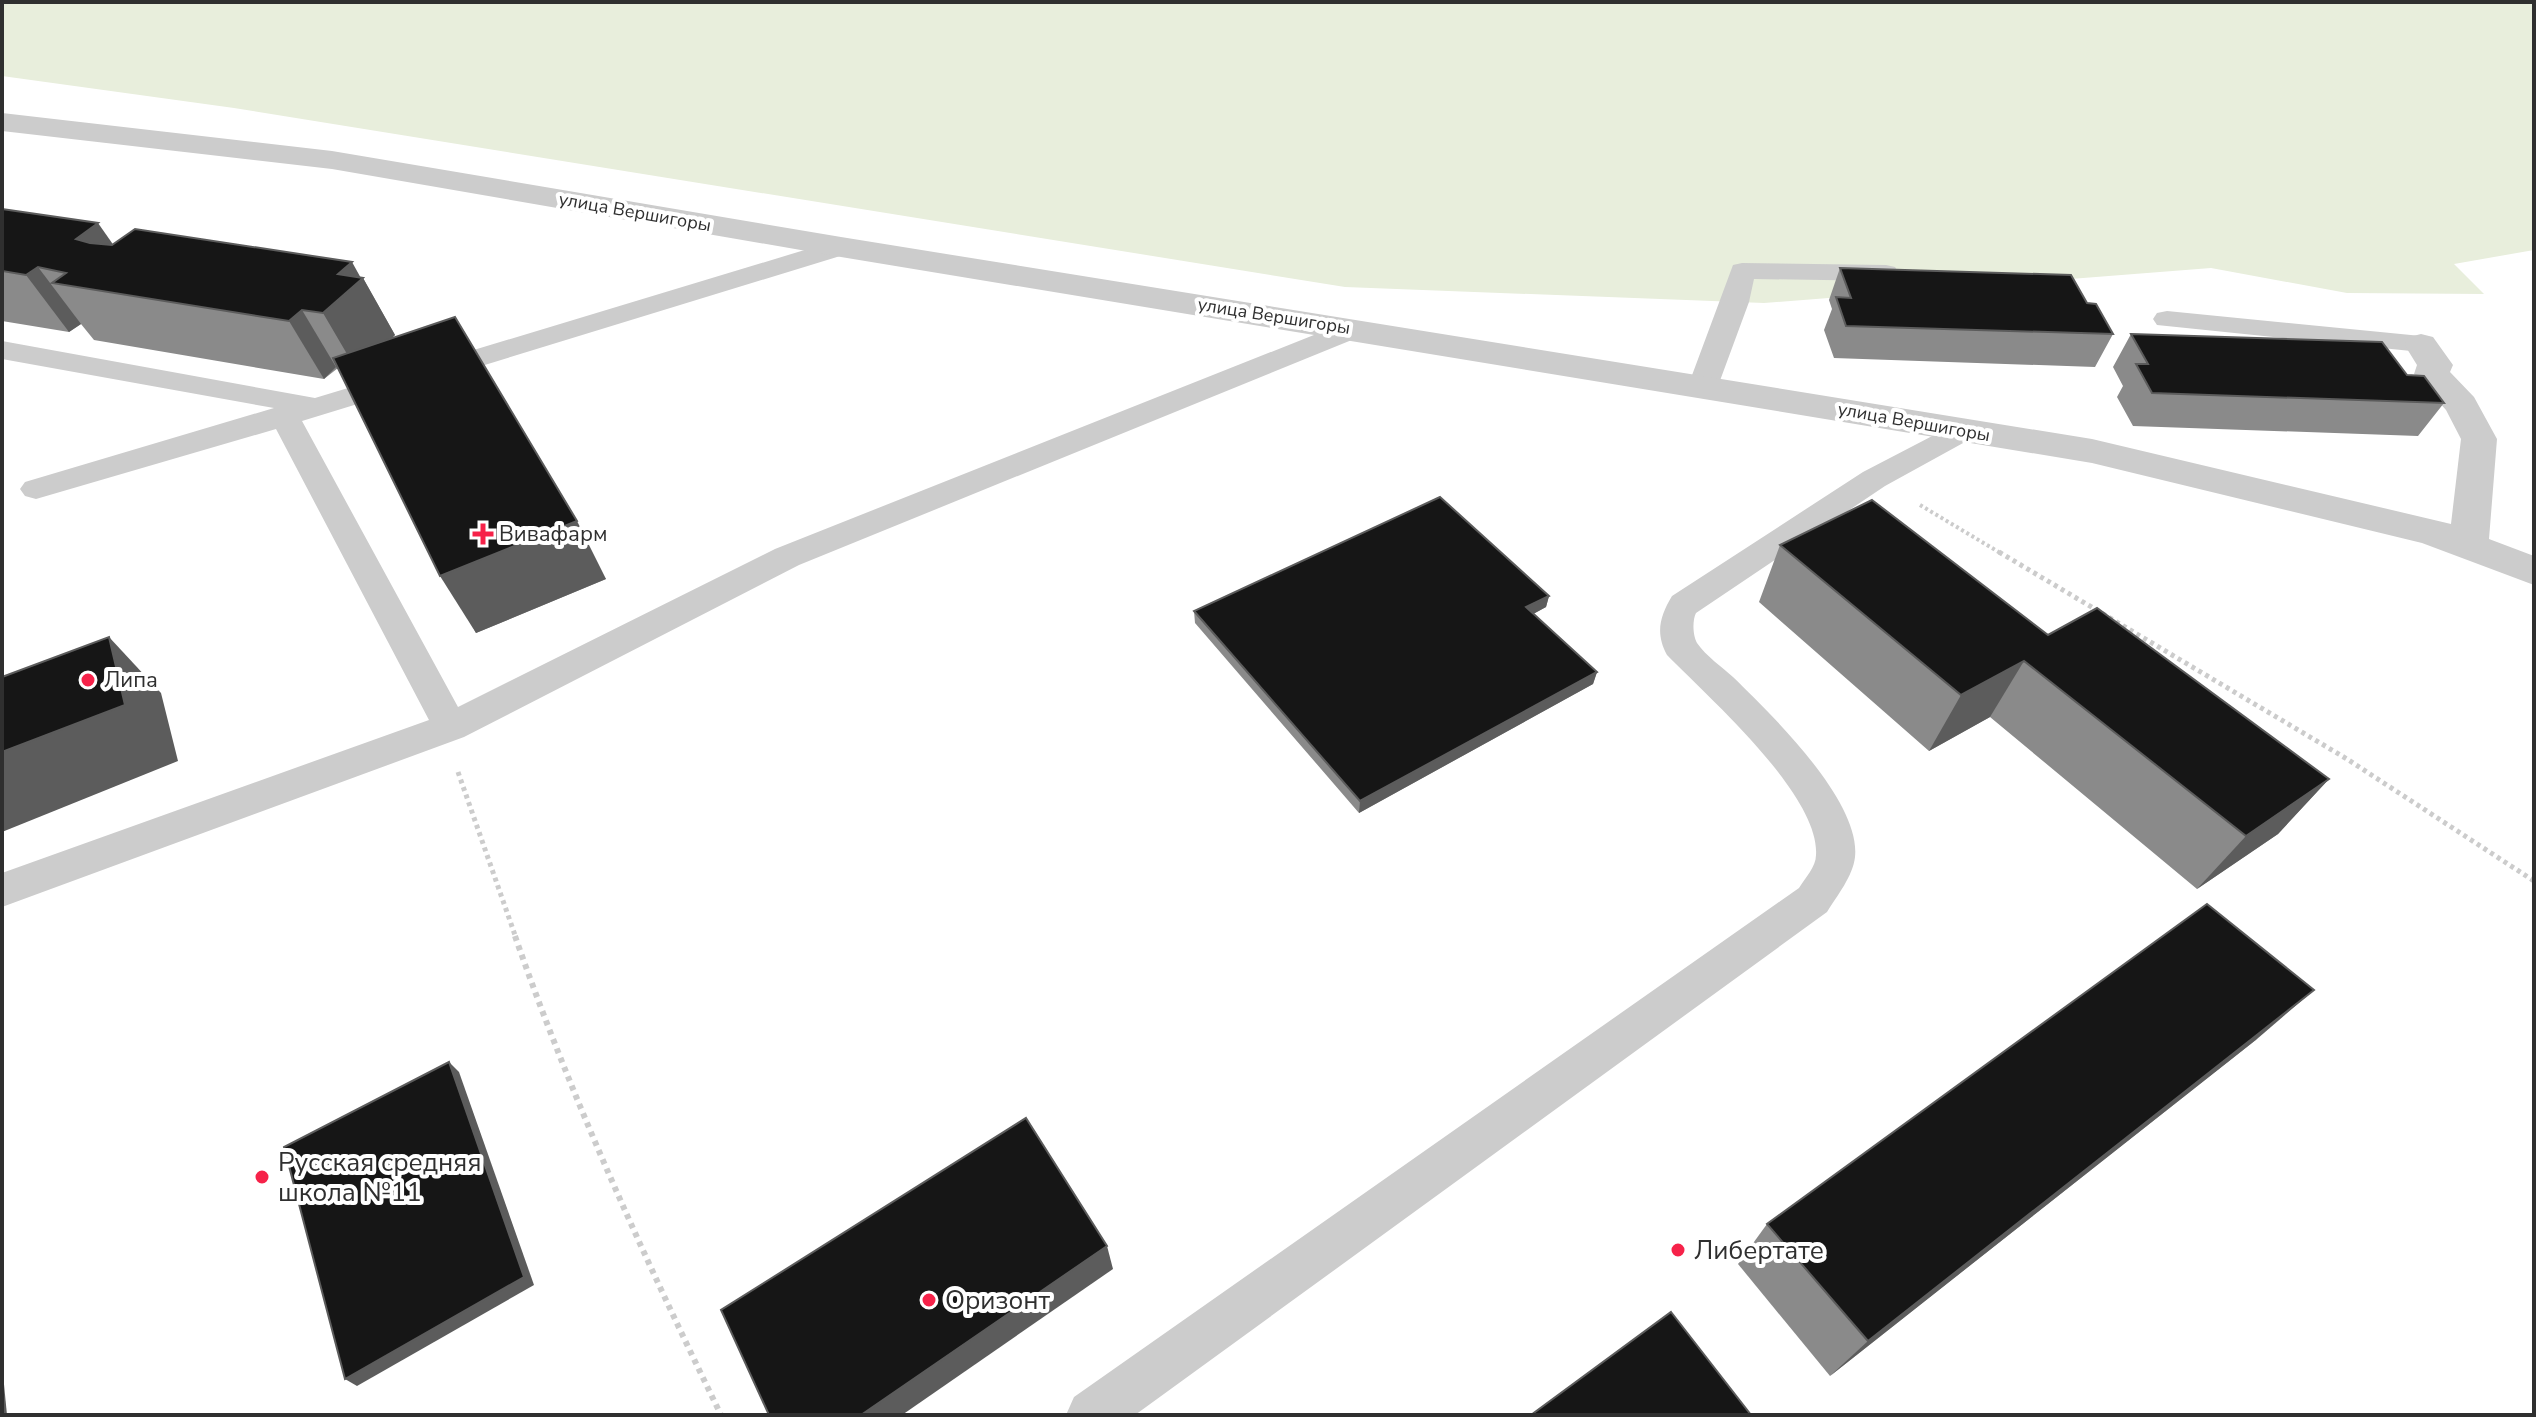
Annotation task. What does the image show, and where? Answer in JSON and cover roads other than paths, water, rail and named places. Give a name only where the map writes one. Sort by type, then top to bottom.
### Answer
[{"type":"street","name":"улица Вершигоры","points":[[2,122],[332,160],[841,247],[2092,451],[2432,532],[2534,571]]},
{"type":"street","points":[[2421,344],[2435,365],[2432,374],[2443,390],[2461,405],[2479,439],[2468,547]]},
{"type":"lane","points":[[36,489],[413,379],[841,247]]},
{"type":"lane","points":[[1703,386],[1735,302],[1742,271],[1917,273]]},
{"type":"lane","points":[[2167,319],[2421,344]]},
{"type":"lane","points":[[2,890],[451,727],[787,557],[1354,329]]},
{"type":"lane","points":[[2,350],[298,411]]},
{"type":"lane","points":[[298,411],[451,727]]},
{"type":"lane","points":[[1092,1415],[1813,900],[1836,856],[1831,821],[1799,770],[1679,646],[1676,619],[1684,605],[1874,479],[1963,430]]},
{"type":"place","name":"Вивафарм","points":[[483,534]]},
{"type":"place","name":"Липа","points":[[88,680]]},
{"type":"place","name":"Русская средняя школа №11","points":[[262,1177]]},
{"type":"place","name":"Либертате","points":[[1678,1250]]},
{"type":"place","name":"Оризонт","points":[[929,1300]]}]
